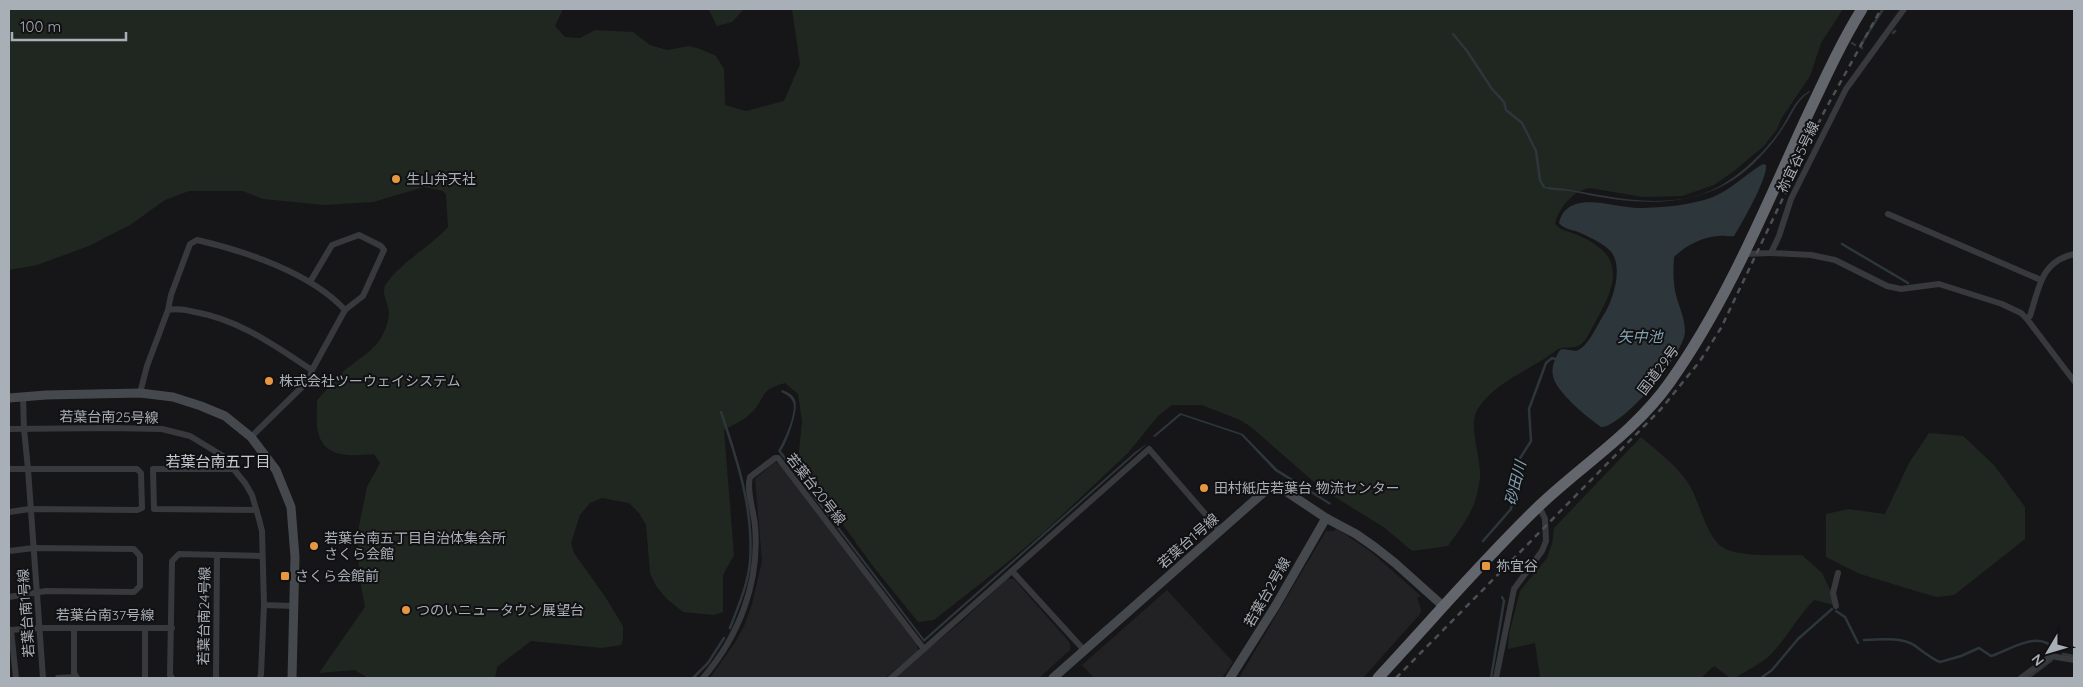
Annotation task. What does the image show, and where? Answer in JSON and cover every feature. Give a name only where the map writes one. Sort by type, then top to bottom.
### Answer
[{"type":"highway","name":"国道29号","points":[[1378,678],[1443,606],[1539,506],[1634,424],[1668,385],[1701,336],[1744,254],[1835,56],[1862,9]]},
{"type":"street","name":"祢宜谷5号線","points":[[1771,253],[1791,200],[1846,89],[1904,9]]},
{"type":"street","points":[[1888,214],[2041,280]]},
{"type":"street","points":[[251,437],[310,377],[345,310],[363,296],[384,250],[381,246],[359,235],[332,245],[310,282]]},
{"type":"street","points":[[140,393],[147,366],[190,244],[197,240],[246,253],[310,282],[345,310]]},
{"type":"street","points":[[1744,254],[1812,254],[1835,260],[1887,286],[1901,289],[1939,284],[2002,304],[2021,313],[2027,319],[2074,381]]},
{"type":"street","points":[[2027,319],[2030,316],[2043,274],[2058,260],[2074,254]]},
{"type":"street","points":[[168,310],[176,308],[202,313],[227,321],[268,341],[312,370]]},
{"type":"street","points":[[9,398],[140,393],[173,398],[201,406],[225,416],[251,437],[276,470],[291,507],[295,556],[292,678]]},
{"type":"street","name":"若葉台南1号線","points":[[24,397],[24,429],[38,592],[43,678]]},
{"type":"street","name":"若葉台南25号線","points":[[9,429],[148,428],[174,431],[200,441],[223,456],[235,469],[252,496],[262,531],[264,605],[260,678]]},
{"type":"street","points":[[891,678],[1149,449],[1220,531]]},
{"type":"street","name":"若葉台20号線","points":[[703,678],[730,640],[744,611],[752,583],[755,553],[755,527],[749,480],[750,477],[774,458],[778,458],[782,462],[924,649]]},
{"type":"street","points":[[9,469],[137,468],[141,473],[142,508],[137,510],[30,509],[9,512]]},
{"type":"street","points":[[235,469],[153,469],[154,509],[256,510]]},
{"type":"street","name":"若葉台1号線","points":[[1053,678],[1275,484],[1326,518],[1356,534],[1395,562],[1443,606]]},
{"type":"street","points":[[1496,678],[1514,589],[1542,550],[1546,541],[1545,519],[1539,506]]},
{"type":"street","name":"若葉台2号線","points":[[1230,678],[1326,518]]},
{"type":"street","points":[[9,551],[34,548],[134,550],[140,556],[140,586],[134,592],[38,592],[9,597]]},
{"type":"street","points":[[172,678],[170,675],[172,561],[180,554],[262,556]]},
{"type":"street","name":"若葉台南24号線","points":[[216,678],[217,555]]},
{"type":"street","points":[[1012,571],[1084,650]]},
{"type":"street","points":[[1836,606],[1833,593],[1838,573]]},
{"type":"street","points":[[264,605],[293,606]]},
{"type":"street","name":"若葉台南37号線","points":[[10,630],[40,628],[172,628]]},
{"type":"street","points":[[58,678],[76,678],[74,628]]},
{"type":"street","points":[[145,628],[145,678]]},
{"type":"street","points":[[10,630],[16,678]]},
{"type":"street","points":[[2021,678],[2051,656],[2074,660]]},
{"type":"shaded area","points":[[9,9],[563,9],[555,26],[565,37],[580,38],[595,30],[633,32],[650,45],[667,50],[689,46],[716,56],[724,69],[725,105],[746,111],[784,101],[800,64],[792,9],[1843,9],[1821,43],[1810,76],[1781,119],[1777,129],[1764,146],[1734,171],[1714,185],[1682,196],[1643,197],[1590,188],[1578,192],[1563,206],[1555,224],[1598,246],[1610,260],[1613,279],[1607,299],[1588,336],[1580,345],[1558,349],[1496,389],[1479,407],[1475,414],[1474,422],[1480,470],[1476,498],[1469,514],[1448,546],[1412,551],[1385,528],[1322,489],[1251,427],[1240,420],[1202,405],[1172,405],[1158,416],[1128,453],[1045,531],[934,620],[918,622],[872,565],[798,462],[802,421],[798,394],[785,383],[766,392],[751,413],[724,430],[734,555],[723,575],[723,612],[714,615],[683,612],[667,599],[656,586],[650,573],[646,525],[639,513],[629,503],[602,498],[590,503],[580,515],[571,543],[574,553],[623,626],[621,645],[602,648],[531,641],[497,667],[495,678],[368,678],[355,670],[319,673],[365,607],[359,574],[358,531],[367,487],[380,463],[374,454],[340,454],[326,447],[321,441],[318,432],[317,400],[343,372],[371,349],[381,338],[389,316],[384,288],[400,268],[433,242],[448,227],[446,194],[443,191],[424,187],[373,202],[324,205],[263,199],[243,191],[189,191],[165,200],[130,225],[89,246],[37,265],[9,270]]},
{"type":"shaded area","points":[[704,9],[744,9],[732,22],[717,26],[709,10]]},
{"type":"shaded area","points":[[1929,433],[1963,436],[1994,465],[2025,507],[2025,539],[1954,595],[1936,597],[1860,574],[1826,557],[1826,514],[1848,509],[1885,514],[1909,463]]},
{"type":"shaded area","points":[[1641,437],[1680,472],[1690,486],[1716,542],[1729,551],[1739,553],[1802,555],[1822,573],[1838,606],[1814,600],[1769,656],[1735,678],[1730,678],[1714,666],[1701,678],[1540,678],[1535,643],[1508,649],[1509,634],[1520,591],[1547,558],[1552,544],[1554,528]]},
{"type":"shaded area","points":[[775,462],[779,464],[917,644],[918,651],[885,678],[710,678],[736,641],[745,624],[752,604],[762,561],[755,479]]},
{"type":"shaded area","points":[[1336,528],[1370,551],[1421,596],[1417,598],[1421,609],[1420,614],[1363,678],[1239,678],[1326,531],[1334,531]]},
{"type":"shaded area","points":[[1007,579],[1014,579],[1070,643],[1070,650],[1039,678],[893,678],[961,622]]},
{"type":"shaded area","points":[[1167,590],[1233,662],[1222,678],[1094,678],[1082,665]]},
{"type":"water","points":[[1809,91],[1769,147],[1740,175],[1719,188],[1702,194],[1729,180],[1762,152],[1774,138],[1799,99]]},
{"type":"water","name":"矢中池","points":[[1763,164],[1766,165],[1766,171],[1763,180],[1734,236],[1720,236],[1700,240],[1683,249],[1674,257],[1675,289],[1685,328],[1682,342],[1664,372],[1637,403],[1611,424],[1601,427],[1566,397],[1555,382],[1553,370],[1555,359],[1560,350],[1576,351],[1591,336],[1607,310],[1613,294],[1617,267],[1612,253],[1606,247],[1583,234],[1567,229],[1559,223],[1564,213],[1571,206],[1591,202],[1636,208],[1653,208],[1696,202],[1720,194]]},
{"type":"water","points":[[1542,187],[1566,189],[1632,200],[1673,200],[1649,202],[1625,200]]},
{"type":"water","points":[[782,390],[793,396],[796,405],[792,426],[781,451],[924,639],[1135,452],[1148,443],[924,642],[778,451],[789,427],[794,407],[792,400],[781,392]]},
{"type":"water","points":[[1180,413],[1243,434],[1277,469],[1331,503],[1330,505],[1275,471],[1241,435],[1181,415],[1155,437],[1153,436]]},
{"type":"waterway","points":[[1862,48],[1860,46],[1883,9]]},
{"type":"waterway","points":[[1453,34],[1467,51],[1492,89],[1504,102],[1506,110],[1522,123],[1536,151],[1540,180],[1544,187]]},
{"type":"waterway","points":[[1842,244],[1908,283]]},
{"type":"waterway","name":"砂田川","points":[[1483,541],[1511,509],[1517,463],[1531,441],[1529,409],[1546,363],[1552,358],[1559,360]]},
{"type":"waterway","points":[[721,412],[743,485],[751,543],[747,579],[730,628]]},
{"type":"waterway","name":"砂田川","points":[[1491,678],[1504,601],[1502,597]]},
{"type":"waterway","points":[[1761,678],[1772,670],[1798,639],[1832,609]]},
{"type":"waterway","points":[[1836,611],[1845,617],[1858,643]]},
{"type":"waterway","points":[[693,678],[708,663],[724,638]]},
{"type":"waterway","points":[[1864,640],[1902,640],[1914,645],[1940,662],[1979,648],[1991,656],[2033,641],[2042,641],[2049,644],[2056,651]]},
{"type":"waterway","points":[[2063,654],[2074,656]]},
{"type":"waterway","points":[[2028,678],[2052,660]]},
{"type":"railway","points":[[1396,678],[1661,409],[1700,361],[1721,328],[1824,112],[1881,9]]},
{"type":"place","name":"生山弁天社","points":[[396,179]]},
{"type":"place","name":"株式会社ツーウェイシステム","points":[[269,381]]},
{"type":"place","name":"田村紙店若葉台 物流センター","points":[[1204,488]]},
{"type":"place","name":"若葉台南五丁目自治体集会所 さくら会館","points":[[314,546]]},
{"type":"place","name":"祢宜谷","points":[[1486,566]]},
{"type":"place","name":"さくら会館前","points":[[285,576]]},
{"type":"place","name":"つのいニュータウン展望台","points":[[406,610]]},
{"type":"district","name":"若葉台南五丁目","points":[[218,461]]}]
